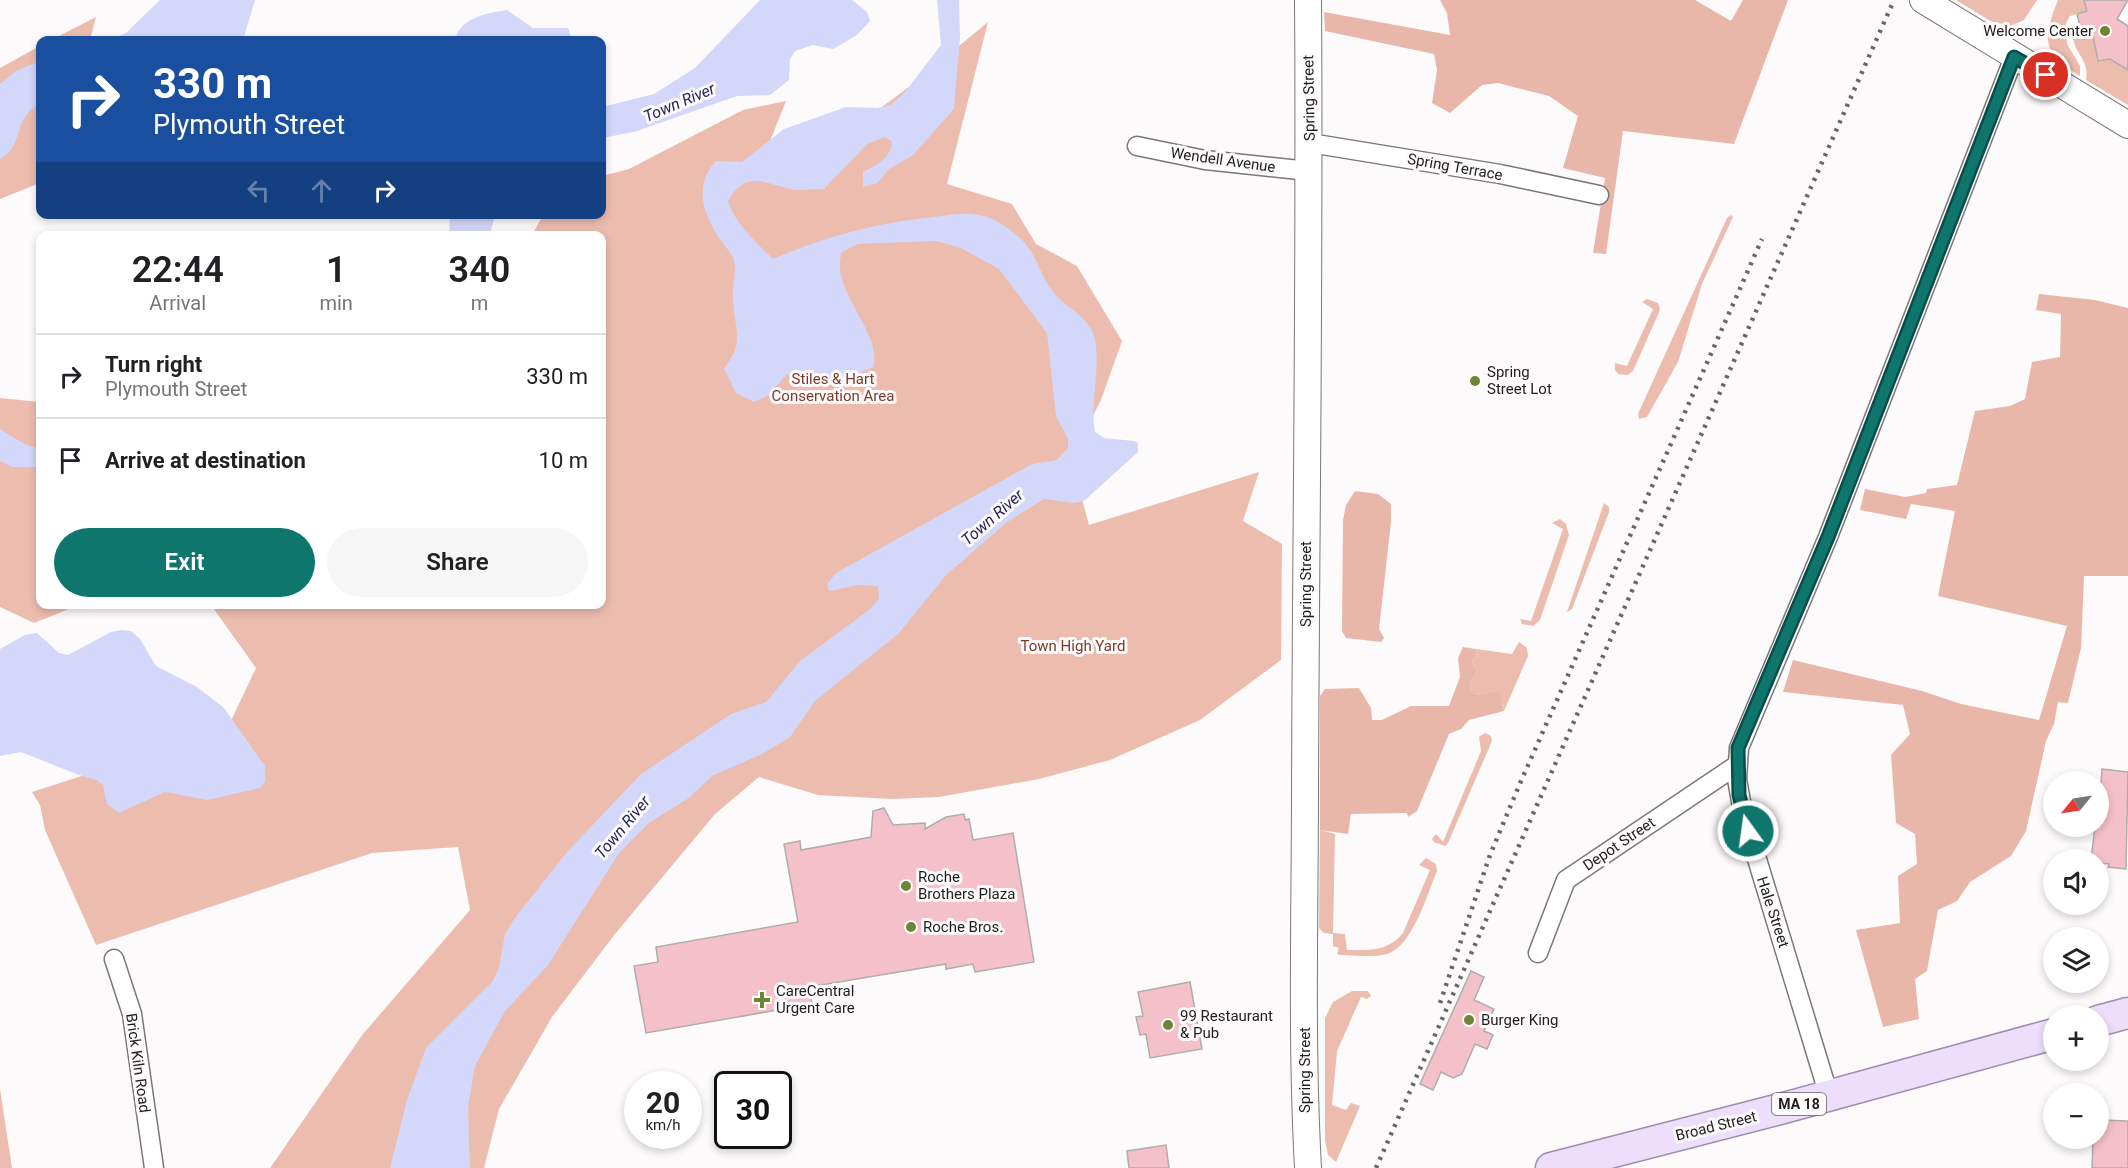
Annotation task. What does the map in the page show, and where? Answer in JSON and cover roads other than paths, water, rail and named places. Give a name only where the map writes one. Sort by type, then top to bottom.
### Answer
[{"type":"main road","points":[[2109,1018],[2128,1013]]},
{"type":"main road","name":"Broad Street","points":[[1551,1168],[1627,1159],[1829,1096],[2043,1037]]},
{"type":"street","name":"Spring Street","points":[[1308,0],[1310,143],[1305,963],[1308,1168]]},
{"type":"street","points":[[1923,0],[2128,125]]},
{"type":"street","name":"Hale Street","points":[[1829,1096],[1743,813],[1737,765],[1738,748],[1828,537],[2014,57]]},
{"type":"street","name":"Spring Terrace","points":[[1310,143],[1500,174],[1599,195]]},
{"type":"street","name":"Wendell Avenue","points":[[1137,146],[1205,160],[1309,171]]},
{"type":"street","name":"Depot Street","points":[[1538,953],[1566,880],[1737,765]]},
{"type":"street","name":"Brick Kiln Road","points":[[114,959],[132,1014],[154,1168]]},
{"type":"water","points":[[160,0],[255,0],[244,36],[120,36],[126,33]]},
{"type":"water","name":"Town River","points":[[760,0],[852,0],[867,12],[870,21],[857,35],[833,49],[813,45],[795,51],[790,59],[789,80],[770,95],[737,96],[634,132],[606,137],[606,106],[654,94],[695,68]]},
{"type":"water","name":"Town River","points":[[937,0],[959,0],[960,38],[954,109],[912,156],[889,169],[877,183],[863,187],[863,172],[878,164],[889,153],[892,142],[885,137],[867,144],[824,189],[794,190],[763,182],[748,182],[741,185],[728,201],[731,209],[747,232],[773,259],[852,232],[912,220],[968,214],[985,216],[1002,225],[1018,236],[1027,246],[1050,288],[1086,322],[1093,333],[1097,356],[1095,432],[1104,438],[1134,441],[1138,443],[1138,452],[1084,501],[1074,503],[1044,499],[1007,522],[946,575],[899,633],[815,701],[790,737],[762,754],[712,776],[689,798],[650,822],[619,853],[548,965],[505,1011],[475,1066],[468,1107],[470,1168],[390,1168],[407,1100],[426,1048],[493,981],[499,968],[505,934],[567,852],[641,774],[731,714],[766,702],[800,661],[869,610],[879,599],[878,586],[859,585],[829,591],[827,584],[836,573],[1032,464],[1057,460],[1068,448],[1068,439],[1056,416],[1047,333],[999,269],[961,248],[936,241],[858,244],[842,252],[841,275],[872,344],[874,367],[823,386],[787,374],[769,395],[754,402],[736,393],[724,368],[737,342],[733,293],[735,264],[715,231],[703,201],[704,180],[709,171],[716,161],[742,162],[784,129],[846,107],[877,108],[891,105],[905,92],[941,45]]},
{"type":"water","points":[[507,10],[533,28],[568,28],[571,36],[457,36],[462,26],[483,15]]},
{"type":"water","points":[[36,63],[36,107],[25,116],[13,147],[0,159],[0,84],[16,71]]},
{"type":"water","points":[[450,219],[494,219],[491,231],[449,231]]},
{"type":"water","points":[[0,429],[24,444],[36,448],[36,467],[12,467],[0,461]]},
{"type":"water","points":[[131,631],[140,639],[156,666],[197,687],[224,708],[265,766],[265,782],[260,788],[207,800],[165,792],[119,813],[107,804],[103,785],[97,780],[21,752],[0,756],[0,649],[25,635],[37,633],[59,653],[68,655],[111,632]]},
{"type":"railway","points":[[1376,1168],[1894,0]]},
{"type":"railway","points":[[1440,1003],[1490,855],[1521,781],[1762,239]]},
{"type":"place","name":"Welcome Center","points":[[2105,31]]},
{"type":"place","name":"Spring Street Lot","points":[[1475,381]]},
{"type":"place","name":"Roche Brothers Plaza","points":[[906,886]]},
{"type":"place","name":"Roche Bros.","points":[[911,927]]},
{"type":"place","name":"CareCentral Urgent Care","points":[[762,1000]]},
{"type":"place","name":"Burger King","points":[[1469,1020]]},
{"type":"place","name":"99 Restaurant & Pub","points":[[1168,1025]]},
{"type":"park label","name":"Stiles & Hart Conservation Area","points":[[833,388]]},
{"type":"park label","name":"Town High Yard","points":[[1073,646]]}]
